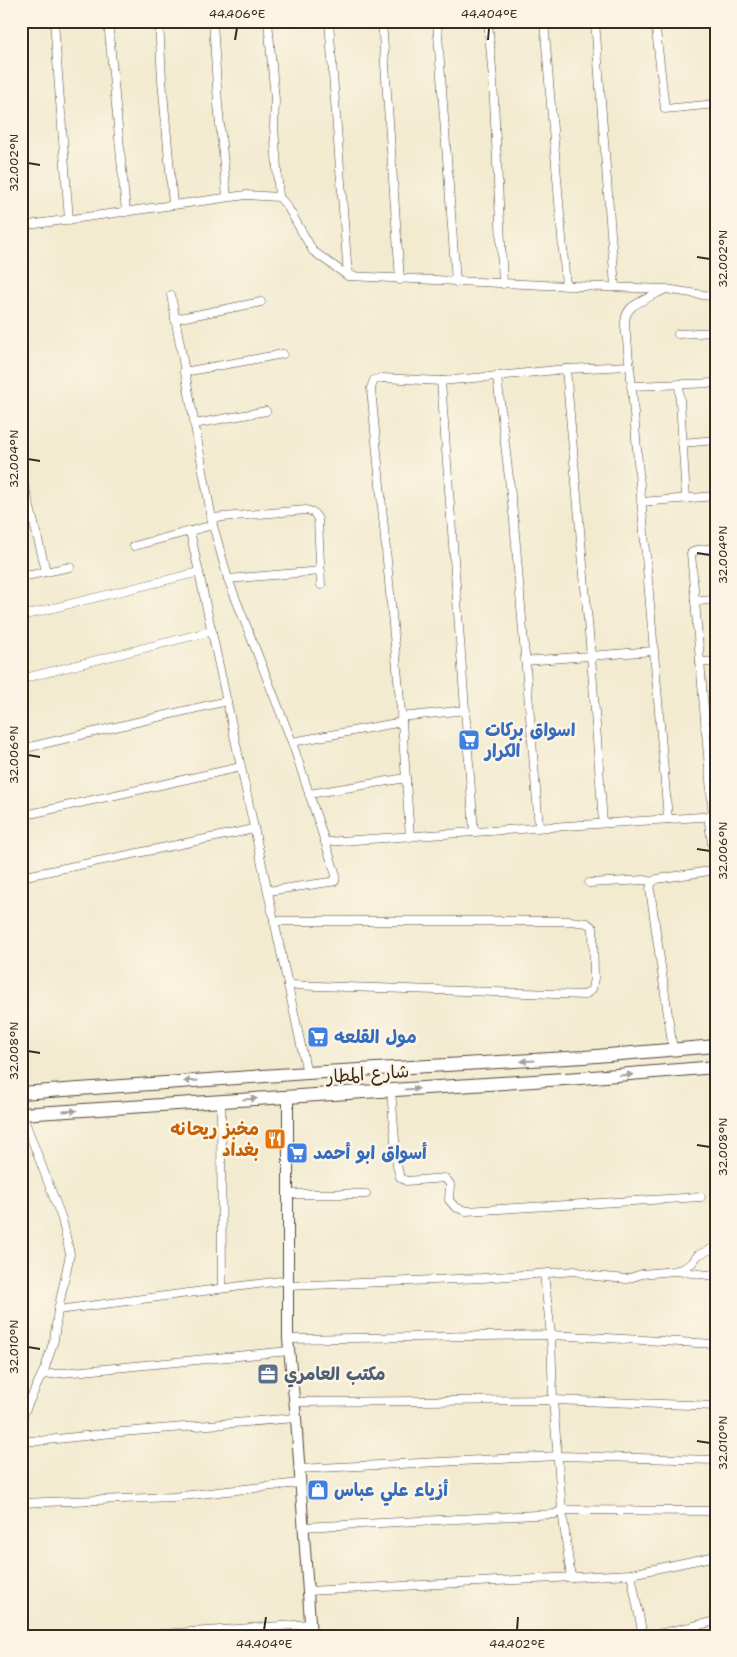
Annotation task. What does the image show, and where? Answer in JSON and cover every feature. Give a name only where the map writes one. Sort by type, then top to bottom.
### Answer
[{"type":"main road","name":"شارع المطار","points":[[21,1093],[308,1073],[563,1059],[716,1046]]},
{"type":"main road","points":[[600,1056],[596,1066],[601,1076]]},
{"type":"main road","points":[[563,1059],[568,1069],[566,1079]]},
{"type":"main road","name":"شارع المطار","points":[[22,1114],[566,1079],[716,1067]]},
{"type":"street","points":[[54,21],[69,220]]},
{"type":"street","points":[[108,21],[126,212]]},
{"type":"street","points":[[159,21],[173,205]]},
{"type":"street","points":[[213,21],[218,104],[228,197]]},
{"type":"street","points":[[268,21],[275,100],[274,127],[278,197]]},
{"type":"street","points":[[330,21],[348,276]]},
{"type":"street","points":[[382,21],[400,280]]},
{"type":"street","points":[[437,21],[456,282]]},
{"type":"street","points":[[488,21],[493,80],[503,284]]},
{"type":"street","points":[[544,21],[566,286]]},
{"type":"street","points":[[595,21],[615,287]]},
{"type":"street","points":[[655,21],[665,109],[716,104]]},
{"type":"street","points":[[21,226],[228,197],[246,195],[278,197],[287,206],[313,251],[348,276],[503,284],[666,288],[716,297]]},
{"type":"street","points":[[666,288],[631,308],[627,313],[625,321],[626,340],[629,348],[628,356],[668,819]]},
{"type":"street","points":[[170,295],[212,521],[228,579],[292,742],[336,875],[335,880],[310,886],[268,891]]},
{"type":"street","points":[[175,319],[262,302]]},
{"type":"street","points":[[678,334],[716,332]]},
{"type":"street","points":[[184,372],[283,354]]},
{"type":"street","points":[[410,837],[371,388],[374,380],[382,378],[441,381],[566,369],[630,366]]},
{"type":"street","points":[[566,369],[591,656],[603,823]]},
{"type":"street","points":[[498,376],[514,521],[539,827]]},
{"type":"street","points":[[441,381],[474,832]]},
{"type":"street","points":[[631,386],[716,383]]},
{"type":"street","points":[[679,384],[686,499]]},
{"type":"street","points":[[194,424],[266,412]]},
{"type":"street","points":[[682,443],[716,440]]},
{"type":"street","points":[[21,472],[46,571]]},
{"type":"street","points":[[641,502],[716,496]]},
{"type":"street","points":[[134,546],[190,531],[212,521],[306,510],[313,512],[318,519],[321,586]]},
{"type":"street","points":[[190,531],[308,1073]]},
{"type":"street","points":[[589,884],[645,880],[652,882],[658,879],[716,870],[691,553],[697,550],[716,548]]},
{"type":"street","points":[[21,577],[70,567]]},
{"type":"street","points":[[228,579],[321,571]]},
{"type":"street","points":[[21,616],[199,572]]},
{"type":"street","points":[[695,601],[716,600]]},
{"type":"street","points":[[21,679],[212,631]]},
{"type":"street","points":[[525,661],[653,651]]},
{"type":"street","points":[[700,662],[716,662]]},
{"type":"street","points":[[21,749],[227,701]]},
{"type":"street","points":[[292,742],[401,720],[466,710]]},
{"type":"street","points":[[706,728],[716,728]]},
{"type":"street","points":[[21,816],[241,767]]},
{"type":"street","points":[[309,794],[406,778]]},
{"type":"street","points":[[325,842],[712,816]]},
{"type":"street","points":[[21,877],[254,829]]},
{"type":"street","points":[[652,882],[650,889],[673,1050]]},
{"type":"street","points":[[274,921],[570,921],[587,923],[593,928],[594,978],[592,989],[585,995],[288,985]]},
{"type":"street","points":[[391,1090],[397,1166],[400,1177],[406,1181],[445,1178],[450,1184],[449,1200],[455,1207],[466,1211],[701,1197]]},
{"type":"street","points":[[288,1097],[288,1339],[295,1402],[299,1484],[311,1636]]},
{"type":"street","points":[[221,1101],[222,1288]]},
{"type":"street","points":[[21,1419],[42,1375],[54,1340],[58,1310],[70,1254],[62,1219],[22,1114]]},
{"type":"street","points":[[288,1194],[366,1194]]},
{"type":"street","points":[[674,1271],[692,1263],[698,1255],[716,1247]]},
{"type":"street","points":[[58,1310],[222,1288],[288,1283],[482,1278],[575,1271],[594,1276],[627,1279],[642,1274],[674,1271],[716,1276]]},
{"type":"street","points":[[544,1274],[551,1335],[553,1400],[562,1510],[571,1578]]},
{"type":"street","points":[[288,1339],[551,1335],[716,1344]]},
{"type":"street","points":[[42,1375],[289,1351]]},
{"type":"street","points":[[295,1402],[553,1400],[716,1406]]},
{"type":"street","points":[[21,1441],[296,1418]]},
{"type":"street","points":[[298,1469],[559,1456],[716,1460]]},
{"type":"street","points":[[21,1503],[173,1496],[299,1484]]},
{"type":"street","points":[[302,1527],[555,1514],[562,1510],[716,1512]]},
{"type":"street","points":[[308,1591],[631,1574],[716,1556]]},
{"type":"street","points":[[631,1574],[643,1636]]},
{"type":"street","points":[[650,1636],[716,1620]]},
{"type":"street","points":[[131,1636],[310,1624]]},
{"type":"place","name":"اسواق بركات الكرار","points":[[469,740]]},
{"type":"place","name":"مول القلعه","points":[[318,1037]]},
{"type":"place","name":"مخبز ريحانه بغداد","points":[[275,1139]]},
{"type":"place","name":"أسواق ابو أحمد","points":[[297,1153]]},
{"type":"place","name":"مكتب العامري","points":[[268,1374]]},
{"type":"place","name":"أزياء علي عباس","points":[[318,1490]]}]
